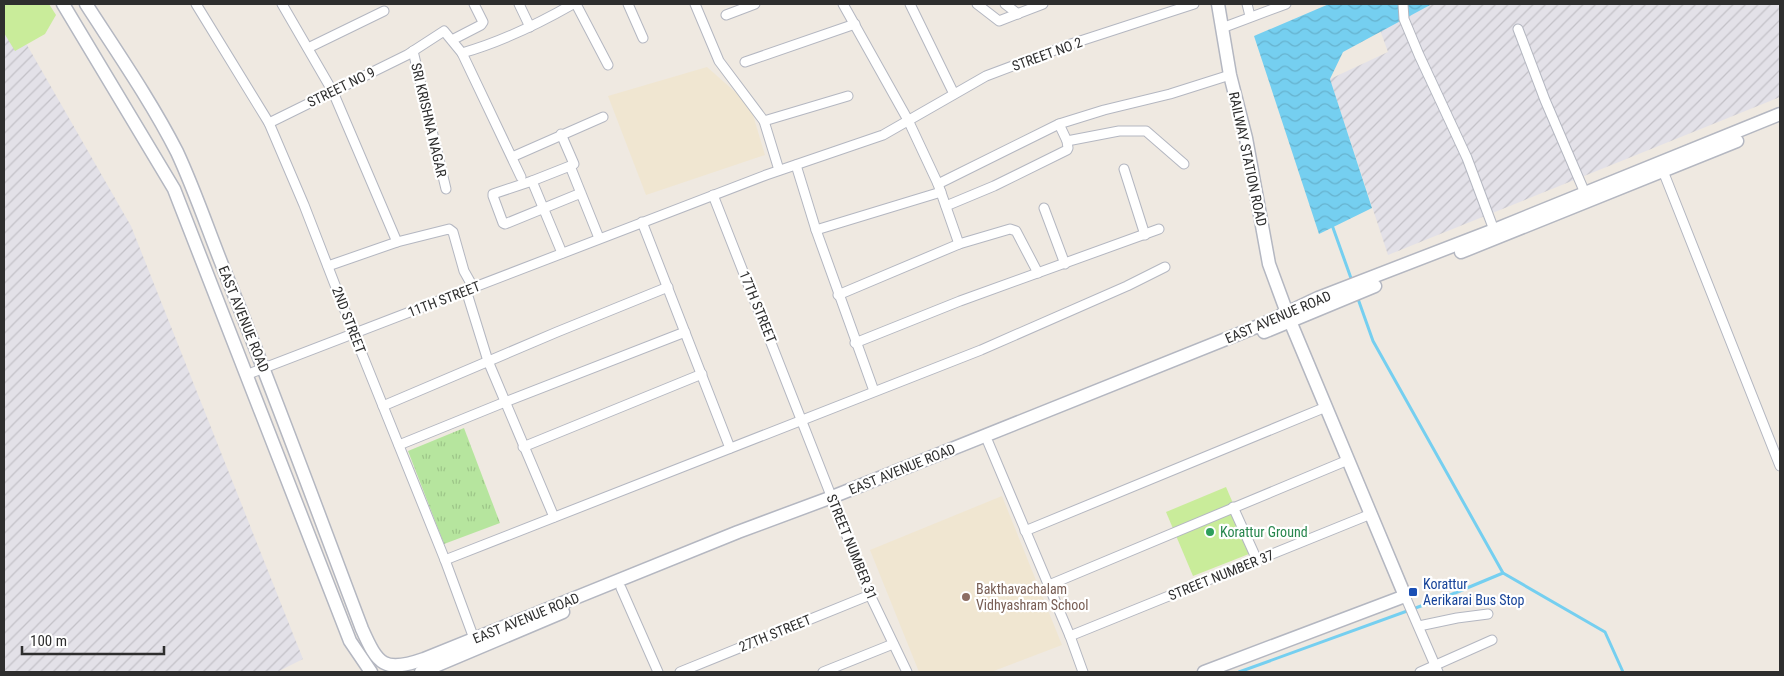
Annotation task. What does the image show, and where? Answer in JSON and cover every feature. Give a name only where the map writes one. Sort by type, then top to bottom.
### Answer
[{"type":"main road","name":"EAST AVENUE ROAD","points":[[63,4],[174,189],[347,634],[371,672]]},
{"type":"main road","name":"EAST AVENUE ROAD","points":[[86,4],[151,106],[176,151],[198,200],[264,368],[362,629],[376,657],[390,666],[413,663],[476,643],[621,588],[1261,325],[1289,316]]},
{"type":"main road","name":"RAILWAY STATION ROAD","points":[[1218,4],[1230,75],[1246,138],[1268,264],[1407,600]]},
{"type":"main road","points":[[1376,281],[1585,192],[1661,167],[1780,114]]},
{"type":"main road","points":[[1376,281],[1661,167],[1780,123]]},
{"type":"main road","name":"EAST AVENUE ROAD","points":[[420,672],[476,643],[738,532],[833,500],[988,442],[1376,281]]},
{"type":"main road","points":[[1204,672],[1407,600]]},
{"type":"main road","points":[[347,634],[362,629]]},
{"type":"street","name":"2ND STREET","points":[[196,4],[269,123],[304,205],[476,643]]},
{"type":"street","points":[[282,4],[332,92],[397,242]]},
{"type":"street","points":[[474,4],[483,22],[481,25],[452,40],[462,53],[521,177]]},
{"type":"street","points":[[519,4],[530,27]]},
{"type":"street","points":[[462,53],[486,46],[530,27],[575,4],[608,66]]},
{"type":"street","points":[[628,4],[643,38]]},
{"type":"street","points":[[695,4],[719,61],[764,121],[779,170]]},
{"type":"street","points":[[726,15],[755,4]]},
{"type":"street","points":[[844,4],[908,120],[939,188],[959,244]]},
{"type":"street","points":[[910,4],[954,94]]},
{"type":"street","points":[[977,4],[999,21],[1043,4]]},
{"type":"street","points":[[1005,4],[1018,14]]},
{"type":"street","name":"STREET NO 2","points":[[779,170],[883,135],[986,76],[1071,44],[1194,4]]},
{"type":"street","points":[[1247,4],[1250,16]]},
{"type":"street","points":[[1222,28],[1286,4]]},
{"type":"street","points":[[1403,4],[1404,19],[1419,56],[1467,158],[1494,230]]},
{"type":"street","points":[[308,48],[384,11]]},
{"type":"street","points":[[745,62],[855,24]]},
{"type":"street","points":[[1518,29],[1545,100],[1585,192]]},
{"type":"street","name":"STREET NO 9","points":[[269,123],[413,51],[444,31],[452,40]]},
{"type":"street","name":"SRI KRISHNA NAGAR","points":[[413,51],[446,188]]},
{"type":"street","points":[[816,230],[939,188],[1059,124],[1104,110],[1170,94],[1230,75]]},
{"type":"street","points":[[764,121],[848,96]]},
{"type":"street","points":[[512,157],[603,117]]},
{"type":"street","points":[[946,206],[994,186],[1067,150],[1067,142],[1059,124]]},
{"type":"street","points":[[1067,142],[1119,130],[1146,131],[1184,164]]},
{"type":"street","points":[[561,134],[574,164]]},
{"type":"street","points":[[796,165],[838,295],[874,391]]},
{"type":"street","points":[[581,193],[503,223],[493,194],[570,166],[581,193],[599,238]]},
{"type":"street","points":[[1661,167],[1780,466]]},
{"type":"street","points":[[1124,169],[1145,234]]},
{"type":"street","name":"11TH STREET","points":[[246,376],[779,170]]},
{"type":"street","points":[[532,181],[562,253]]},
{"type":"street","name":"17TH STREET","points":[[713,195],[802,420]]},
{"type":"street","points":[[1044,208],[1065,264]]},
{"type":"street","points":[[642,222],[730,448]]},
{"type":"street","points":[[838,295],[959,244],[1010,228],[1014,229],[1021,238],[1038,273]]},
{"type":"street","points":[[328,266],[397,242],[449,229],[453,232],[488,361],[554,517]]},
{"type":"street","points":[[855,343],[960,302],[1159,229]]},
{"type":"street","points":[[445,560],[981,350],[1128,286],[1165,267]]},
{"type":"street","points":[[383,406],[668,287]]},
{"type":"street","points":[[399,445],[685,332]]},
{"type":"street","points":[[523,446],[702,374]]},
{"type":"street","points":[[1026,531],[1326,407]]},
{"type":"street","name":"STREET NUMBER 31","points":[[802,420],[870,594],[907,672]]},
{"type":"street","points":[[988,442],[1049,585],[1083,672]]},
{"type":"street","points":[[1049,585],[1348,460]]},
{"type":"street","points":[[1233,507],[1257,560]]},
{"type":"street","name":"STREET NUMBER 37","points":[[1070,636],[1371,514]]},
{"type":"street","points":[[621,588],[658,672]]},
{"type":"street","name":"27TH STREET","points":[[680,672],[870,594]]},
{"type":"street","points":[[1407,600],[1437,669]]},
{"type":"street","points":[[1420,629],[1450,619],[1488,614]]},
{"type":"street","points":[[1420,672],[1437,669],[1492,640]]},
{"type":"street","points":[[823,672],[893,644]]},
{"type":"shaded area","points":[[1392,4],[1780,4],[1780,97],[1388,255],[1330,79],[1388,52],[1373,11]]},
{"type":"shaded area","points":[[4,5],[131,226],[303,659],[277,672],[4,672]]},
{"type":"shaded area","points":[[707,67],[750,105],[765,155],[646,195],[608,96]]},
{"type":"shaded area","name":"Bakthavachalam Vidhyashram School","points":[[1002,496],[1062,645],[991,672],[919,672],[870,550]]},
{"type":"green space","points":[[4,4],[49,4],[56,15],[45,34],[15,51],[4,33]]},
{"type":"green space","points":[[464,428],[500,523],[444,544],[408,451]]},
{"type":"green space","name":"Korattur Ground","points":[[1226,487],[1254,552],[1193,576],[1166,512]]},
{"type":"water","points":[[1329,4],[1432,4],[1343,52],[1330,79],[1372,208],[1319,234],[1254,36]]},
{"type":"waterway","points":[[1332,225],[1352,281]]},
{"type":"waterway","points":[[1357,296],[1373,341],[1503,573],[1605,632],[1623,672]]},
{"type":"waterway","points":[[1239,672],[1443,598],[1503,573]]},
{"type":"place","name":"Korattur Ground","points":[[1210,532]]},
{"type":"place","name":"Korattur Aerikarai Bus Stop","points":[[1413,592]]},
{"type":"place","name":"Bakthavachalam Vidhyashram School","points":[[966,597]]}]
